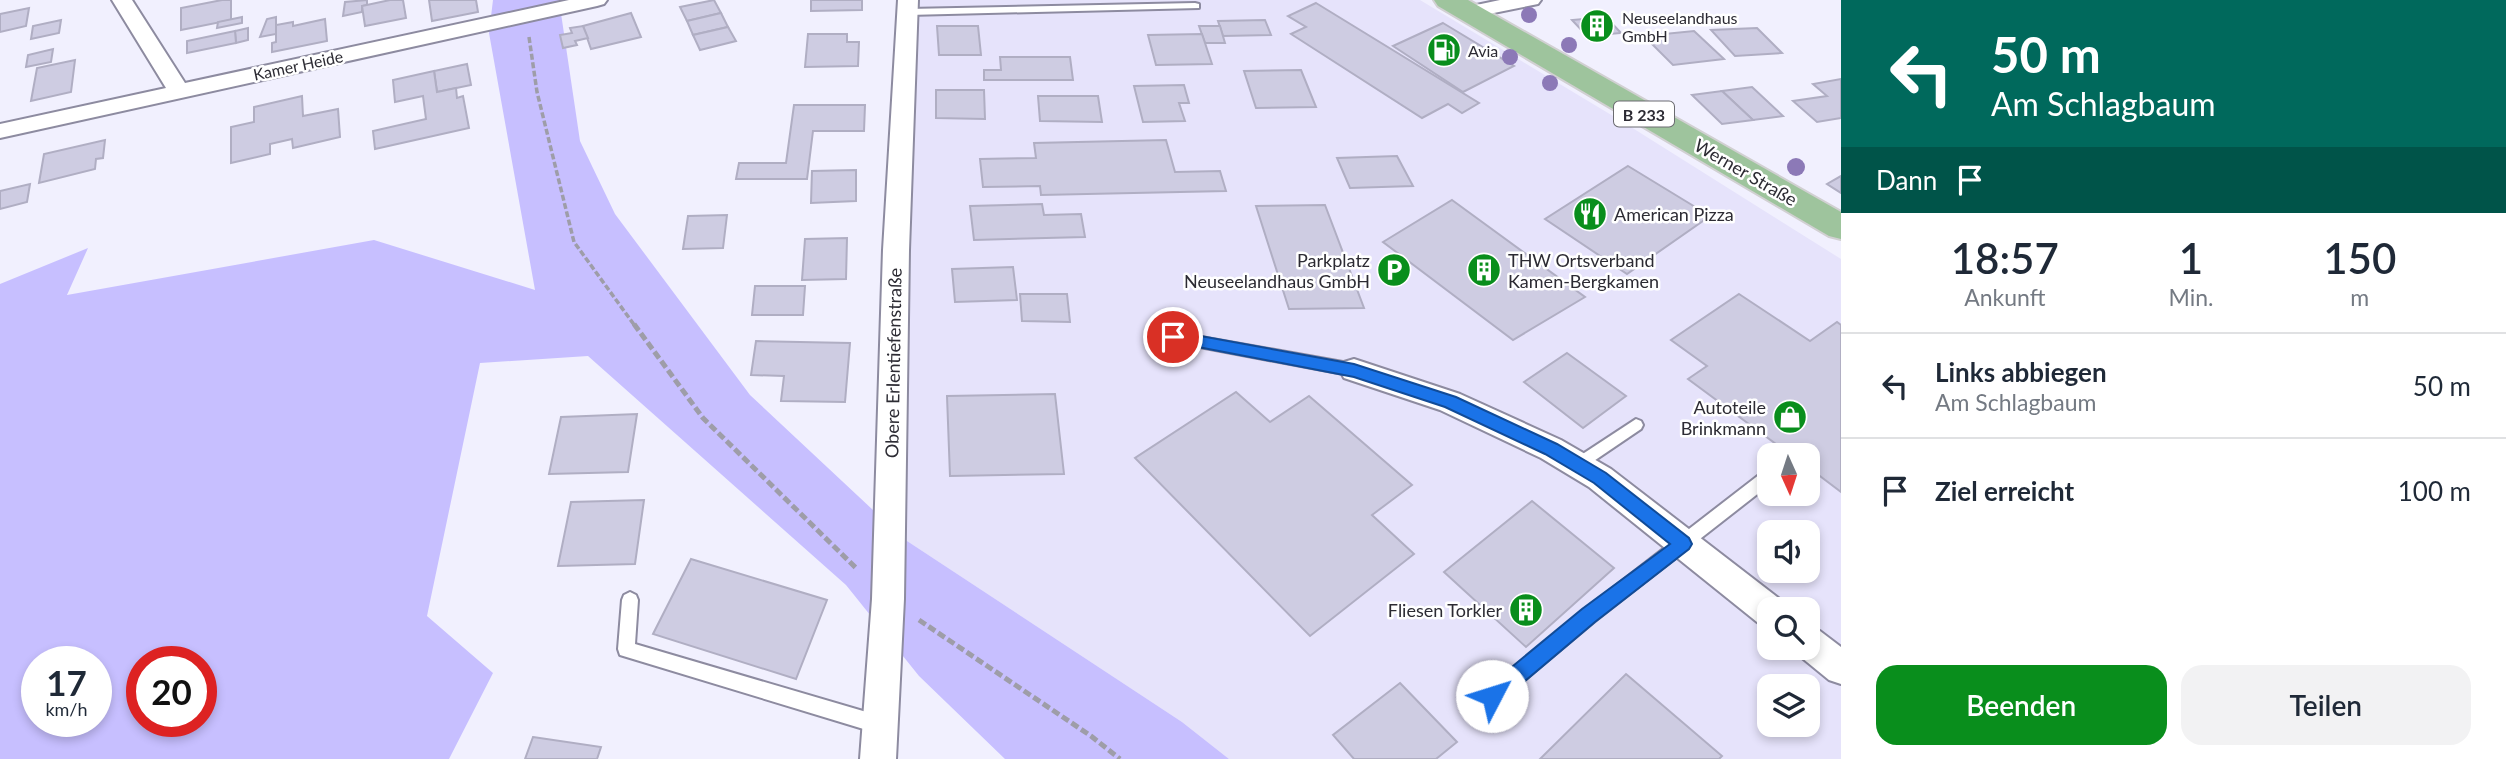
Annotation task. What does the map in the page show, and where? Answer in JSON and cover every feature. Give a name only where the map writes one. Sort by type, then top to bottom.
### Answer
[{"type":"main road","name":"Werner Straße","points":[[1458,6],[1841,227]]},
{"type":"street","points":[[122,0],[179,91]]},
{"type":"street","name":"Kamer Heide","points":[[0,131],[597,0]]},
{"type":"street","name":"Werner Straße","points":[[1458,6],[1531,0]]},
{"type":"street","name":"Obere Erlentiefenstraße","points":[[878,759],[888,599],[896,250],[908,6]]},
{"type":"street","points":[[1354,370],[1450,402],[1551,449],[1600,478],[1757,602]]},
{"type":"street","points":[[1820,651],[1841,668]]},
{"type":"lane","points":[[908,6],[1195,6]]},
{"type":"lane","points":[[1173,337],[1354,370]]},
{"type":"lane","points":[[1577,465],[1636,425]]},
{"type":"lane","points":[[1492,696],[1589,616],[1757,485]]},
{"type":"lane","points":[[630,600],[626,649],[880,725]]},
{"type":"path","points":[[526,15],[537,92],[574,242],[703,418],[888,599],[1091,736],[1120,759]]},
{"type":"shaded area","points":[[493,0],[559,0],[580,141],[615,214],[750,395],[904,539],[1182,722],[1229,759],[1005,759],[919,676],[846,585],[588,356],[480,363],[427,616],[493,673],[449,759],[0,759],[0,284],[88,248],[67,295],[374,240],[535,290],[489,33]]},
{"type":"shaded area","points":[[917,0],[1420,0],[1623,122],[1841,259],[1841,759],[1229,759],[1182,722],[904,539]]},
{"type":"building","points":[[231,0],[231,20],[181,30],[181,8]]},
{"type":"building","points":[[367,0],[367,5],[362,6],[362,12],[343,16],[345,2]]},
{"type":"building","points":[[403,0],[406,18],[365,26],[362,6]]},
{"type":"building","points":[[429,0],[476,0],[478,12],[432,21]]},
{"type":"building","points":[[714,0],[721,13],[687,21],[680,7]]},
{"type":"building","points":[[811,0],[862,0],[862,10],[811,11]]},
{"type":"building","points":[[1316,3],[1479,103],[1462,113],[1448,104],[1422,118],[1291,34],[1306,27],[1288,16]]},
{"type":"building","points":[[29,8],[26,26],[0,32],[0,14]]},
{"type":"building","points":[[631,13],[641,37],[591,49],[583,26]]},
{"type":"building","points":[[721,13],[728,27],[693,35],[687,21]]},
{"type":"building","points":[[242,17],[242,23],[217,28],[218,22]]},
{"type":"building","points":[[276,17],[276,34],[260,37],[267,19]]},
{"type":"building","name":"Neuseelandhaus GmbH","points":[[1606,17],[1621,33],[1587,36],[1572,20]]},
{"type":"building","points":[[325,19],[327,41],[272,52],[272,43],[276,42],[276,25],[293,22],[293,26]]},
{"type":"building","points":[[61,20],[59,33],[31,39],[33,26]]},
{"type":"building","points":[[1265,20],[1271,35],[1223,36],[1218,21]]},
{"type":"building","points":[[1443,23],[1514,66],[1463,92],[1393,46]]},
{"type":"building","points":[[583,26],[588,38],[575,41],[577,45],[563,48],[560,35],[572,33],[570,28]]},
{"type":"building","points":[[937,26],[978,26],[981,55],[939,55]]},
{"type":"building","points":[[1199,26],[1220,26],[1225,43],[1205,43]]},
{"type":"building","points":[[728,27],[736,41],[700,50],[693,35]]},
{"type":"building","points":[[248,28],[248,40],[236,43],[235,31]]},
{"type":"building","points":[[1757,28],[1782,53],[1735,56],[1711,30]]},
{"type":"building","points":[[235,31],[236,43],[187,53],[187,41]]},
{"type":"building","points":[[1694,31],[1724,59],[1673,65],[1644,36]]},
{"type":"building","points":[[808,34],[847,34],[847,42],[859,42],[858,66],[805,67]]},
{"type":"building","points":[[1202,34],[1212,64],[1156,65],[1148,35]]},
{"type":"building","points":[[53,49],[51,62],[26,67],[28,55]]},
{"type":"building","points":[[1000,57],[1070,57],[1073,80],[984,80],[984,70],[1001,70]]},
{"type":"building","points":[[75,60],[71,92],[31,101],[37,68]]},
{"type":"building","points":[[467,64],[471,85],[437,92],[434,71]]},
{"type":"building","points":[[1301,70],[1316,107],[1256,108],[1244,71]]},
{"type":"building","points":[[434,71],[437,92],[456,88],[457,98],[463,96],[469,128],[375,149],[373,131],[426,119],[423,96],[395,102],[393,80]]},
{"type":"building","points":[[1841,79],[1841,118],[1817,122],[1793,101],[1827,96],[1813,84]]},
{"type":"building","points":[[1184,85],[1189,103],[1179,103],[1185,121],[1143,122],[1134,86]]},
{"type":"building","points":[[1752,87],[1783,116],[1753,120],[1722,91]]},
{"type":"building","points":[[936,90],[984,90],[985,119],[936,118]]},
{"type":"building","points":[[1722,91],[1753,120],[1722,124],[1692,95]]},
{"type":"building","points":[[302,96],[303,116],[338,109],[340,137],[293,148],[292,139],[270,144],[270,154],[231,163],[231,127],[254,122],[254,107]]},
{"type":"building","points":[[1038,96],[1098,96],[1102,122],[1040,121]]},
{"type":"building","points":[[794,105],[865,105],[864,131],[813,131],[807,179],[736,179],[739,163],[786,163]]},
{"type":"building","points":[[105,140],[103,158],[96,159],[95,169],[39,183],[44,154]]},
{"type":"building","points":[[1166,140],[1175,172],[1220,171],[1226,191],[1041,195],[1040,186],[983,187],[980,159],[1036,158],[1034,143]]},
{"type":"building","points":[[1397,156],[1413,186],[1350,188],[1337,158]]},
{"type":"building","points":[[1628,166],[1710,216],[1627,274],[1545,219]]},
{"type":"building","points":[[856,170],[856,201],[811,203],[812,171]]},
{"type":"building","points":[[1841,176],[1841,193],[1827,184]]},
{"type":"building","points":[[30,184],[27,202],[0,209],[0,191]]},
{"type":"building","name":"THW Ortsverband Kamen-Bergkamen","points":[[1452,200],[1585,297],[1513,340],[1383,242]]},
{"type":"building","points":[[1042,204],[1044,215],[1081,214],[1085,237],[974,240],[970,206]]},
{"type":"building","points":[[1325,205],[1364,308],[1289,309],[1256,206]]},
{"type":"building","points":[[727,215],[723,248],[683,249],[688,216]]},
{"type":"building","points":[[847,238],[846,279],[802,280],[805,239]]},
{"type":"building","points":[[1013,267],[1017,300],[955,302],[952,269]]},
{"type":"building","points":[[755,286],[805,286],[803,315],[752,315]]},
{"type":"building","points":[[1020,294],[1067,294],[1070,322],[1022,321]]},
{"type":"building","name":"Autoteile Brinkmann","points":[[1739,294],[1810,341],[1837,322],[1841,325],[1841,492],[1820,476],[1820,443],[1775,443],[1688,379],[1707,366],[1671,340]]},
{"type":"building","points":[[756,341],[850,343],[845,402],[781,401],[784,376],[751,375]]},
{"type":"building","points":[[1567,353],[1626,396],[1583,428],[1524,382]]},
{"type":"building","points":[[1236,392],[1270,422],[1309,396],[1412,485],[1372,515],[1414,554],[1310,636],[1135,458]]},
{"type":"building","points":[[1055,394],[1064,474],[950,476],[947,396]]},
{"type":"building","points":[[637,414],[628,472],[549,474],[561,417]]},
{"type":"building","points":[[644,500],[635,564],[558,566],[571,502]]},
{"type":"building","name":"Fliesen Torkler","points":[[1532,501],[1614,568],[1526,647],[1444,572]]},
{"type":"building","points":[[691,559],[827,600],[796,679],[653,634]]},
{"type":"building","points":[[1626,674],[1722,756],[1719,759],[1540,759]]},
{"type":"building","points":[[1400,683],[1457,742],[1436,759],[1354,759],[1333,735]]},
{"type":"building","points":[[533,737],[601,747],[597,759],[525,759]]},
{"type":"place","name":"Neuseelandhaus GmbH","points":[[1597,26]]},
{"type":"place","name":"Avia","points":[[1444,50]]},
{"type":"place","name":"American Pizza","points":[[1590,214]]},
{"type":"place","name":"Parkplatz Neuseelandhaus GmbH","points":[[1394,270]]},
{"type":"place","name":"THW Ortsverband Kamen-Bergkamen","points":[[1484,270]]},
{"type":"place","name":"Autoteile Brinkmann","points":[[1790,417]]},
{"type":"place","name":"Fliesen Torkler","points":[[1526,610]]},
{"type":"route","points":[[1173,337],[1354,370],[1450,402],[1551,449],[1600,478],[1683,544],[1589,616],[1492,696]]}]
